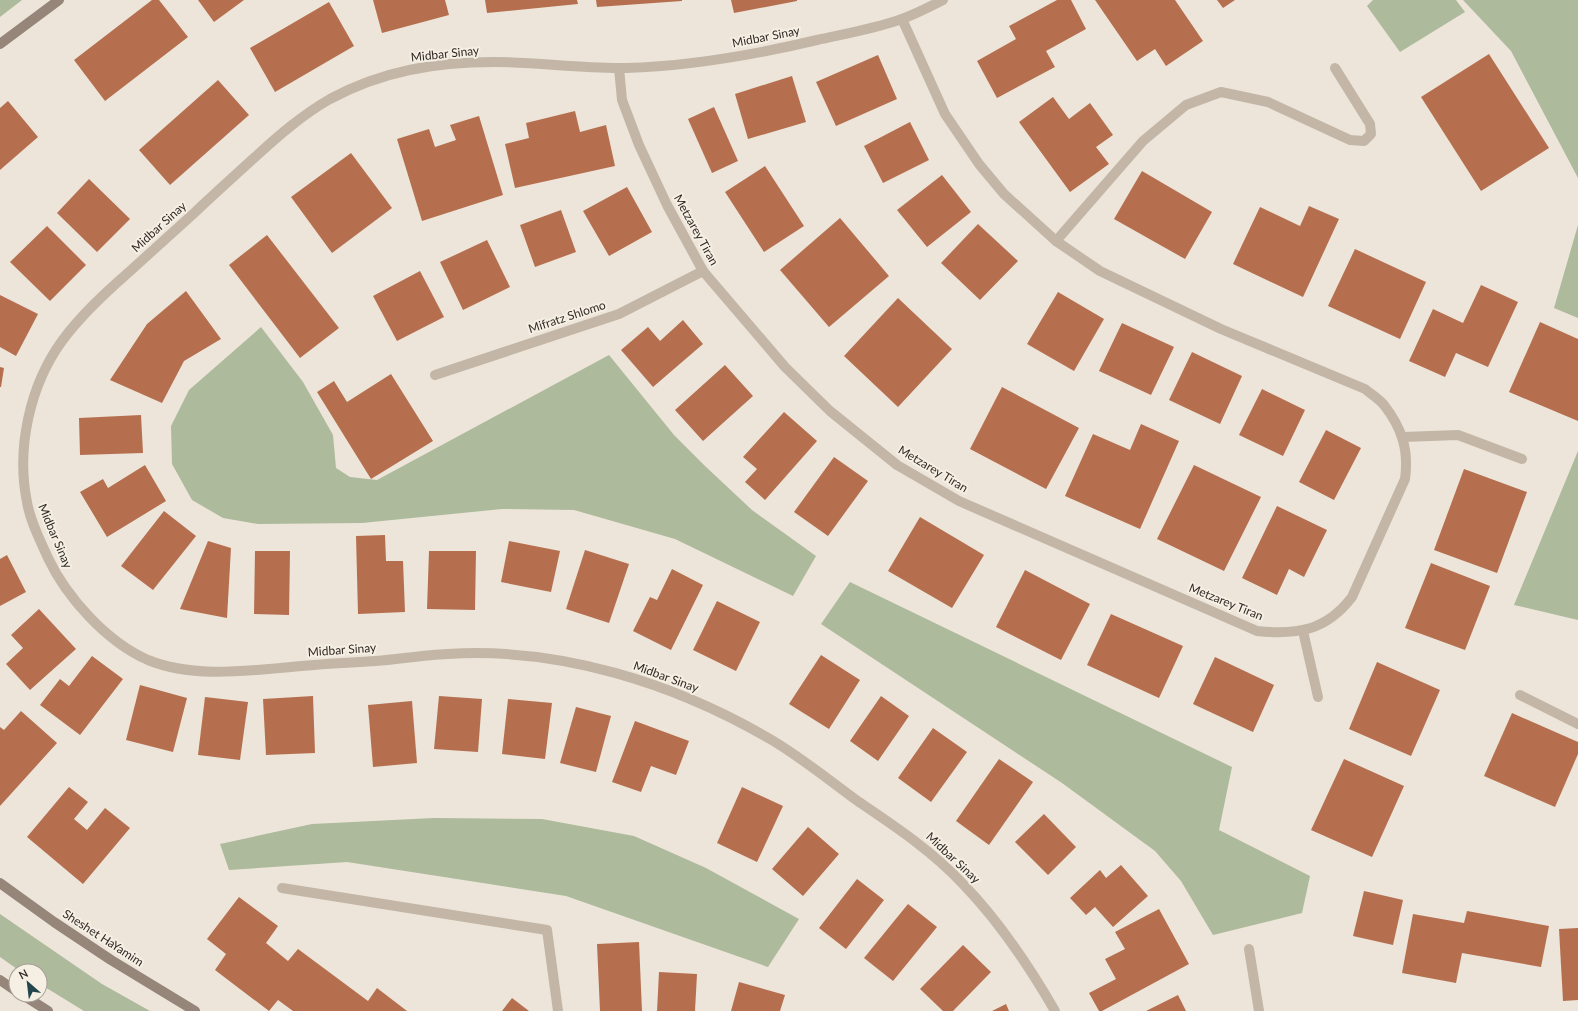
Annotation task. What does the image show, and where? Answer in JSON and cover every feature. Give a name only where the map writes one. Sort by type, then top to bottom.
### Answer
[{"type":"street","points":[[0,44],[59,0]]},
{"type":"street","name":"Midbar Sinay","points":[[944,0],[902,19],[753,54],[688,64],[619,68],[493,62],[442,65],[393,73],[360,85],[329,100],[289,126],[91,306],[61,342],[45,368],[34,398],[25,432],[23,464],[27,504],[37,534],[56,575],[90,619],[113,638],[146,659],[169,666],[204,672],[245,671],[452,653],[501,654],[551,659],[589,666],[633,678],[682,696],[726,716],[774,741],[930,851],[964,884],[996,921],[1041,986],[1055,1011]]},
{"type":"street","name":"Metzarey Tiran","points":[[619,68],[622,100],[639,145],[667,205],[703,271],[796,378],[830,411],[897,465],[920,480],[959,501],[1257,631],[1280,633],[1303,631],[1341,611],[1352,596],[1405,479],[1408,462],[1403,436],[1383,404],[1364,389],[1222,329],[1100,271],[1056,241],[1004,194],[979,164],[945,114],[902,19]]},
{"type":"street","points":[[1056,241],[1143,141],[1186,105],[1221,92],[1268,102],[1350,140],[1364,141],[1371,134],[1370,124],[1336,68]]},
{"type":"street","name":"Mifratz Shlomo","points":[[435,375],[619,314],[703,271]]},
{"type":"street","points":[[1403,436],[1458,434],[1522,458]]},
{"type":"street","points":[[1303,631],[1318,698]]},
{"type":"street","points":[[1520,695],[1578,724]]},
{"type":"street","name":"Sheshet HaYamim","points":[[0,883],[48,918],[111,960],[195,1011]]},
{"type":"street","points":[[282,888],[547,930],[558,1011]]},
{"type":"street","points":[[1249,949],[1259,1011]]},
{"type":"street","points":[[36,1003],[48,1011]]},
{"type":"green space","points":[[0,0],[22,0],[0,17]]},
{"type":"green space","points":[[1373,0],[1456,0],[1465,12],[1400,52],[1367,6]]},
{"type":"green space","points":[[1463,0],[1578,0],[1578,178],[1511,51]]},
{"type":"green space","points":[[1578,225],[1578,318],[1554,308]]},
{"type":"green space","points":[[261,327],[303,382],[333,435],[336,468],[350,477],[377,480],[609,355],[674,435],[705,466],[752,510],[816,556],[793,596],[675,539],[574,510],[502,509],[362,523],[258,524],[223,518],[192,500],[172,464],[171,426],[189,390]]},
{"type":"green space","points":[[1578,451],[1578,620],[1514,605]]},
{"type":"green space","points":[[850,582],[1232,767],[1219,830],[1310,876],[1302,913],[1213,935],[1181,881],[1155,851],[1062,783],[821,624]]},
{"type":"green space","points":[[434,818],[542,819],[634,836],[706,868],[799,919],[768,967],[566,896],[347,862],[229,870],[220,844],[312,824]]},
{"type":"green space","points":[[0,914],[102,984],[150,1011],[84,1011],[48,989],[48,963],[9,963],[0,957]]},
{"type":"building","points":[[152,0],[159,0],[188,37],[105,101],[74,60]]},
{"type":"building","points":[[198,0],[244,0],[214,22]]},
{"type":"building","points":[[373,0],[445,0],[449,15],[382,33]]},
{"type":"building","points":[[485,0],[577,0],[578,4],[487,13]]},
{"type":"building","points":[[596,0],[682,0],[682,1],[597,7]]},
{"type":"building","points":[[731,0],[797,0],[797,1],[734,13]]},
{"type":"building","points":[[1057,0],[1071,0],[1086,29],[1046,51],[1055,67],[997,98],[977,61],[1016,39],[1009,26]]},
{"type":"building","points":[[1095,0],[1175,0],[1203,41],[1166,66],[1155,49],[1137,61]]},
{"type":"building","points":[[1217,0],[1235,0],[1223,8]]},
{"type":"building","points":[[329,2],[354,46],[275,92],[250,48]]},
{"type":"building","points":[[1489,54],[1549,148],[1481,191],[1421,97]]},
{"type":"building","points":[[878,55],[897,99],[836,126],[816,82]]},
{"type":"building","points":[[792,76],[806,122],[748,139],[735,94]]},
{"type":"building","points":[[218,80],[249,115],[170,185],[139,150]]},
{"type":"building","points":[[1053,97],[1069,119],[1090,103],[1113,135],[1096,147],[1109,164],[1070,192],[1019,122]]},
{"type":"building","points":[[8,101],[38,137],[0,170],[0,108]]},
{"type":"building","points":[[714,107],[738,161],[712,173],[688,119]]},
{"type":"building","points":[[575,111],[580,132],[606,125],[615,166],[515,188],[505,144],[529,138],[526,123]]},
{"type":"building","points":[[479,116],[503,195],[422,221],[397,139],[429,129],[435,147],[456,140],[450,125]]},
{"type":"building","points":[[910,122],[929,160],[883,183],[864,146]]},
{"type":"building","points":[[351,153],[392,208],[332,253],[291,197]]},
{"type":"building","points":[[765,166],[804,226],[764,252],[725,192]]},
{"type":"building","points":[[1142,171],[1212,212],[1185,259],[1114,219]]},
{"type":"building","points":[[942,175],[971,212],[927,247],[897,210]]},
{"type":"building","points":[[89,179],[130,219],[97,252],[57,213]]},
{"type":"building","points":[[627,187],[652,232],[609,256],[583,211]]},
{"type":"building","points":[[1309,206],[1339,219],[1303,297],[1233,264],[1260,207],[1300,226]]},
{"type":"building","points":[[561,210],[576,252],[535,267],[520,225]]},
{"type":"building","points":[[840,218],[889,276],[829,327],[780,270]]},
{"type":"building","points":[[978,224],[1018,261],[980,300],[941,263]]},
{"type":"building","points":[[47,226],[86,265],[50,301],[10,262]]},
{"type":"building","points":[[267,235],[339,328],[300,358],[229,265]]},
{"type":"building","points":[[487,240],[510,287],[463,310],[440,262]]},
{"type":"building","points":[[1355,249],[1426,282],[1400,339],[1328,306]]},
{"type":"building","points":[[420,271],[444,317],[397,341],[373,296]]},
{"type":"building","points":[[1481,285],[1518,302],[1488,367],[1456,353],[1445,377],[1409,361],[1433,309],[1463,323]]},
{"type":"building","points":[[186,291],[221,339],[184,361],[162,403],[110,380],[147,324]]},
{"type":"building","points":[[1058,292],[1104,319],[1074,371],[1027,344]]},
{"type":"building","points":[[0,295],[38,314],[16,356],[0,347]]},
{"type":"building","points":[[898,298],[952,349],[898,407],[844,356]]},
{"type":"building","points":[[683,320],[703,344],[653,387],[621,350],[648,327],[660,341]]},
{"type":"building","points":[[1540,322],[1578,339],[1578,421],[1509,392]]},
{"type":"building","points":[[1122,323],[1174,347],[1151,395],[1099,371]]},
{"type":"building","points":[[1192,352],[1242,376],[1220,424],[1169,400]]},
{"type":"building","points":[[725,365],[753,396],[703,441],[675,410]]},
{"type":"building","points":[[0,367],[4,368],[1,387],[0,387]]},
{"type":"building","points":[[391,374],[433,441],[371,479],[317,392],[334,381],[347,402]]},
{"type":"building","points":[[1002,387],[1079,428],[1046,489],[970,449]]},
{"type":"building","points":[[1262,389],[1305,410],[1283,456],[1239,435]]},
{"type":"building","points":[[784,412],[817,441],[765,500],[745,482],[757,469],[743,457]]},
{"type":"building","points":[[141,415],[143,453],[80,455],[79,418]]},
{"type":"building","points":[[1141,424],[1179,441],[1140,529],[1065,496],[1093,434],[1130,450]]},
{"type":"building","points":[[1326,430],[1361,448],[1334,500],[1299,482]]},
{"type":"building","points":[[834,457],[868,481],[828,536],[794,512]]},
{"type":"building","points":[[145,465],[166,501],[107,537],[80,492],[103,479],[108,488]]},
{"type":"building","points":[[1194,465],[1261,497],[1224,571],[1157,539]]},
{"type":"building","points":[[1464,469],[1527,492],[1497,573],[1434,550]]},
{"type":"building","points":[[1277,506],[1327,530],[1304,577],[1289,569],[1277,595],[1242,578]]},
{"type":"building","points":[[164,511],[196,536],[153,590],[121,566]]},
{"type":"building","points":[[920,517],[984,555],[952,608],[888,571]]},
{"type":"building","points":[[385,535],[386,561],[403,561],[405,612],[358,614],[356,536]]},
{"type":"building","points":[[208,541],[231,548],[227,618],[180,609]]},
{"type":"building","points":[[509,541],[560,551],[551,592],[501,582]]},
{"type":"building","points":[[585,550],[629,564],[609,623],[566,609]]},
{"type":"building","points":[[255,551],[290,551],[289,615],[254,614]]},
{"type":"building","points":[[429,551],[476,551],[475,610],[427,609]]},
{"type":"building","points":[[7,555],[26,592],[0,606],[0,559]]},
{"type":"building","points":[[1431,563],[1490,586],[1465,650],[1405,628]]},
{"type":"building","points":[[672,569],[703,585],[671,650],[633,631],[650,597],[657,600]]},
{"type":"building","points":[[1025,570],[1090,604],[1061,660],[996,627]]},
{"type":"building","points":[[717,601],[760,622],[736,671],[693,650]]},
{"type":"building","points":[[39,609],[76,649],[30,690],[6,664],[23,648],[11,635]]},
{"type":"building","points":[[1111,614],[1183,646],[1159,698],[1087,665]]},
{"type":"building","points":[[821,655],[860,680],[829,729],[789,704]]},
{"type":"building","points":[[92,656],[123,679],[80,735],[40,705],[60,679],[69,686]]},
{"type":"building","points":[[1215,657],[1274,685],[1253,732],[1193,704]]},
{"type":"building","points":[[1377,662],[1440,690],[1411,756],[1349,729]]},
{"type":"building","points":[[140,685],[187,698],[173,752],[126,740]]},
{"type":"building","points":[[313,696],[315,753],[266,755],[263,699]]},
{"type":"building","points":[[439,696],[482,699],[478,752],[434,749]]},
{"type":"building","points":[[881,696],[909,716],[878,761],[850,741]]},
{"type":"building","points":[[205,697],[248,702],[240,760],[198,755]]},
{"type":"building","points":[[508,699],[552,703],[545,759],[502,754]]},
{"type":"building","points":[[412,701],[417,763],[373,767],[368,705]]},
{"type":"building","points":[[576,707],[611,716],[596,772],[560,763]]},
{"type":"building","points":[[21,711],[57,743],[0,806],[0,727],[4,730]]},
{"type":"building","points":[[1512,713],[1578,742],[1578,754],[1555,807],[1484,776]]},
{"type":"building","points":[[635,721],[689,741],[676,775],[651,766],[641,792],[612,782]]},
{"type":"building","points":[[933,728],[967,752],[931,802],[898,778]]},
{"type":"building","points":[[999,759],[1033,782],[989,845],[956,821]]},
{"type":"building","points":[[1344,759],[1404,786],[1372,857],[1311,830]]},
{"type":"building","points":[[69,787],[88,802],[74,819],[87,830],[105,808],[130,828],[83,884],[27,837]]},
{"type":"building","points":[[742,787],[783,806],[757,862],[717,843]]},
{"type":"building","points":[[1044,814],[1076,847],[1048,875],[1015,842]]},
{"type":"building","points":[[808,827],[839,854],[803,896],[772,869]]},
{"type":"building","points":[[1121,865],[1148,896],[1113,927],[1095,907],[1086,915],[1070,898],[1100,870],[1106,878]]},
{"type":"building","points":[[857,879],[884,900],[846,949],[819,928]]},
{"type":"building","points":[[1364,891],[1403,900],[1393,945],[1353,936]]},
{"type":"building","points":[[239,897],[278,926],[266,943],[288,961],[298,949],[368,1001],[377,988],[407,1011],[293,1011],[278,1000],[269,1011],[215,970],[226,954],[207,939]]},
{"type":"building","points":[[908,904],[937,927],[893,981],[864,958]]},
{"type":"building","points":[[1159,909],[1189,964],[1102,1011],[1099,1011],[1089,993],[1116,979],[1105,959],[1125,949],[1115,932]]},
{"type":"building","points":[[1467,911],[1549,926],[1541,967],[1462,953],[1456,983],[1402,973],[1413,914],[1464,923]]},
{"type":"building","points":[[1578,928],[1578,1000],[1563,1001],[1559,929]]},
{"type":"building","points":[[639,942],[642,1011],[600,1011],[597,944]]},
{"type":"building","points":[[963,945],[991,972],[953,1011],[943,1011],[920,989]]},
{"type":"building","points":[[659,972],[697,974],[695,1011],[657,1011]]},
{"type":"building","points":[[739,982],[785,995],[780,1011],[731,1011]]},
{"type":"building","points":[[1178,995],[1186,1011],[1146,1011]]},
{"type":"building","points":[[512,998],[529,1011],[502,1011]]},
{"type":"building","points":[[1006,1004],[1009,1011],[992,1011]]}]
